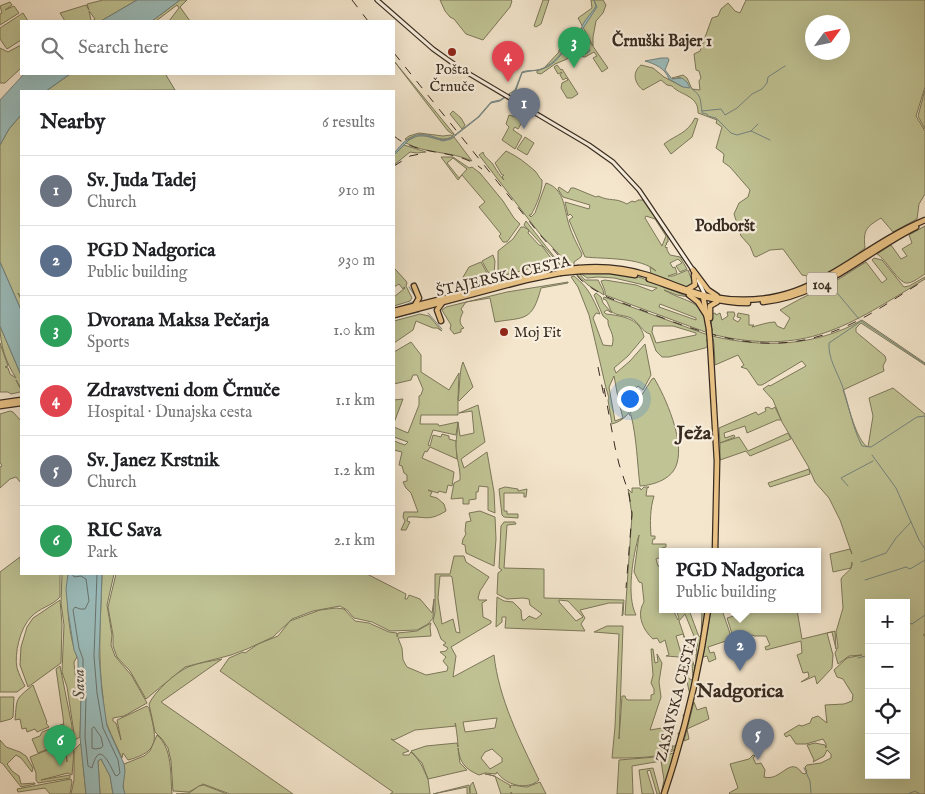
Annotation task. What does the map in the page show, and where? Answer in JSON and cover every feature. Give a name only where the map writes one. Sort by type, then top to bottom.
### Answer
[{"type":"main road","points":[[377,0],[444,57],[465,72],[589,145],[613,162],[638,188],[671,237],[693,273],[704,296],[708,317],[717,460],[714,548]]},
{"type":"main road","name":"ŠTAJERSKA CESTA","points":[[580,269],[628,273],[704,296],[746,300],[767,298],[810,286],[835,273],[898,233],[925,221]]},
{"type":"main road","name":"ŠTAJERSKA CESTA","points":[[395,313],[412,306],[523,278],[605,267],[629,270],[718,301],[742,303],[769,301],[808,290],[836,276],[925,221]]},
{"type":"main road","name":"ŠTAJERSKA CESTA","points":[[395,313],[559,272]]},
{"type":"main road","points":[[693,273],[708,290],[723,298]]},
{"type":"main road","points":[[688,289],[695,285],[693,273]]},
{"type":"main road","points":[[412,306],[419,300],[414,286]]},
{"type":"main road","points":[[679,290],[696,299],[708,317]]},
{"type":"main road","points":[[708,317],[710,306],[718,301]]},
{"type":"main road","points":[[441,321],[437,310],[442,302]]},
{"type":"main road","points":[[0,405],[20,402]]},
{"type":"main road","name":"ZASAVSKA CESTA","points":[[664,794],[692,698],[707,613]]},
{"type":"green space","points":[[103,0],[137,0],[103,20],[94,20],[95,19],[89,11],[91,20],[64,20],[60,13],[86,5],[89,10],[87,4]]},
{"type":"green space","points":[[180,0],[187,0],[180,7],[189,20],[170,20],[179,8],[177,5],[157,20],[153,20]]},
{"type":"green space","points":[[440,0],[512,1],[510,7],[483,40],[466,34],[445,11]]},
{"type":"green space","points":[[543,0],[549,0],[541,24],[536,27],[534,26]]},
{"type":"green space","points":[[591,0],[603,0],[606,5],[603,13],[596,21],[593,46],[578,18],[592,8]]},
{"type":"green space","points":[[746,0],[925,0],[925,87],[916,116],[925,131],[925,194],[919,204],[917,219],[893,232],[881,218],[872,224],[865,233],[865,248],[844,264],[828,273],[811,276],[802,275],[783,249],[770,250],[756,257],[754,256],[750,246],[741,236],[734,214],[739,203],[748,197],[750,190],[730,167],[723,162],[724,154],[716,148],[722,127],[716,123],[717,120],[698,113],[695,102],[692,99],[661,80],[643,90],[636,81],[635,74],[641,65],[653,68],[664,77],[683,87],[680,77],[672,78],[683,75],[687,78],[692,89],[700,90],[699,81],[701,78],[699,71],[696,70],[694,54],[700,51],[712,18],[718,16],[721,9],[728,3],[735,11],[740,13]]},
{"type":"green space","points":[[10,2],[12,5],[5,10],[14,6],[19,13],[0,25],[0,14],[2,13],[0,6]]},
{"type":"green space","points":[[23,13],[27,20],[20,20],[20,41],[7,49],[0,39],[0,28]]},
{"type":"green space","points":[[583,32],[608,68],[602,72],[593,58],[597,56],[594,52],[585,57],[572,55],[541,74],[537,73],[537,71],[544,68],[559,50],[571,41],[579,43],[584,40]]},
{"type":"green space","points":[[20,46],[20,69],[5,83],[0,83],[0,48],[8,52]]},
{"type":"green space","points":[[395,62],[395,62],[454,135],[448,131]]},
{"type":"green space","points":[[557,65],[562,69],[578,94],[572,98],[567,98],[561,88],[562,83],[568,80],[566,78],[563,80],[560,75],[562,72],[558,74],[554,67]]},
{"type":"green space","points":[[69,75],[166,75],[175,90],[47,90]]},
{"type":"green space","points":[[925,90],[925,129],[918,116]]},
{"type":"green space","points":[[453,111],[461,118],[465,125],[462,129],[450,114]]},
{"type":"green space","points":[[509,115],[524,119],[518,129],[515,127],[513,130],[522,136],[515,149],[502,140],[509,127],[506,124]]},
{"type":"green space","points":[[20,116],[20,296],[18,293],[20,308],[0,262],[0,145],[9,129]]},
{"type":"green space","points":[[695,118],[698,119],[692,137],[671,154],[664,144],[685,131]]},
{"type":"green space","points":[[419,133],[453,136],[443,139],[420,135],[405,139]]},
{"type":"green space","points":[[420,135],[441,140],[454,137],[472,161],[414,147],[406,143],[411,138]]},
{"type":"green space","points":[[525,137],[534,143],[527,155],[517,149]]},
{"type":"green space","points":[[404,145],[426,152],[410,152],[395,164],[395,154]]},
{"type":"green space","points":[[506,151],[528,165],[542,180],[539,198],[531,215],[529,215],[531,217],[535,213],[546,183],[557,190],[563,200],[570,229],[582,254],[574,262],[574,266],[570,266],[540,234],[479,155],[483,152],[504,180],[502,177],[504,175],[502,175],[495,163]]},
{"type":"green space","points":[[441,157],[453,157],[469,168],[472,167],[480,173],[503,201],[520,224],[507,242],[503,242],[499,236],[501,234],[479,207],[485,202],[462,175],[458,180]],"holes":[[[453,158],[467,169],[459,178],[447,163]]]},
{"type":"green space","points":[[559,187],[568,193],[571,188],[574,188],[596,197],[627,204],[632,201],[643,200],[668,236],[668,242],[665,246],[670,255],[680,257],[687,269],[680,272],[676,266],[682,263],[678,259],[670,263],[673,268],[675,267],[677,273],[668,276],[688,270],[693,283],[689,288],[651,275],[650,267],[656,271],[649,266],[641,263],[585,257],[569,220],[573,217],[570,214],[568,216],[565,202],[589,209],[590,205],[563,197],[558,189]],"holes":[[[646,216],[655,219],[666,236],[662,246],[645,218]]]},
{"type":"green space","points":[[526,221],[563,268],[524,225]]},
{"type":"green space","points":[[925,226],[925,274],[912,282],[904,282],[877,254],[891,245],[901,259],[907,256],[902,249],[912,243],[909,235]]},
{"type":"green space","points":[[521,227],[529,230],[528,233],[542,246],[554,262],[498,277],[498,251],[513,239]]},
{"type":"green space","points":[[493,255],[495,261],[494,276],[488,272],[482,261]]},
{"type":"green space","points":[[874,258],[882,260],[904,287],[925,277],[925,279],[872,311],[825,333],[800,339],[774,342],[744,340],[711,334],[712,314],[720,313],[722,320],[728,316],[727,312],[734,312],[733,319],[738,322],[741,318],[737,317],[738,313],[749,315],[749,325],[754,325],[752,327],[775,322],[777,326],[784,329],[790,318],[780,310],[831,284],[866,262],[882,283],[887,279],[872,260]]},
{"type":"green space","points":[[481,262],[487,273],[481,281],[456,289],[469,267]]},
{"type":"green space","points":[[395,269],[406,281],[406,286],[412,298],[410,301],[395,306],[395,296],[405,288],[403,289],[399,284],[395,286]]},
{"type":"green space","points":[[594,271],[630,275],[686,296],[688,297],[664,290],[694,304],[702,313],[708,333],[605,295],[601,281],[636,285],[652,291],[657,288],[614,278],[587,278],[580,273]],"holes":[[[660,304],[696,318],[696,320],[659,307]]]},
{"type":"green space","points":[[578,272],[585,280],[598,280],[604,295],[588,285],[575,273]]},
{"type":"green space","points":[[574,276],[583,285],[595,303],[600,314],[596,313],[593,318],[603,345],[612,346],[613,338],[608,320],[603,316],[594,295],[596,293],[612,313],[607,310],[604,312],[606,314],[630,319],[639,326],[644,337],[628,356],[614,368],[616,373],[645,344],[651,375],[643,390],[638,386],[636,388],[641,393],[630,412],[626,416],[618,422],[612,424],[609,398],[589,315],[578,287],[571,277]],"holes":[[[614,376],[623,418],[615,421],[609,387]]]},
{"type":"green space","points":[[568,282],[541,288],[534,307],[526,316],[520,318],[495,322],[490,298],[467,302],[507,292]]},
{"type":"green space","points":[[604,297],[708,335],[708,346],[669,357],[662,357],[656,351],[650,334],[631,318],[613,313],[606,300],[603,299]],"holes":[[[653,326],[673,326],[696,333],[696,335],[656,343],[652,332]]]},
{"type":"green space","points":[[466,302],[461,309],[463,312],[460,320],[464,328],[461,329],[461,332],[454,334],[442,310],[446,307]]},
{"type":"green space","points":[[420,314],[429,316],[442,331],[416,321],[413,330],[395,342],[395,321]]},
{"type":"green space","points":[[862,320],[925,363],[925,365],[861,323],[856,328],[856,332],[885,356],[884,371],[843,390],[856,430],[868,447],[873,416],[869,398],[893,388],[925,414],[925,634],[923,635],[925,635],[925,794],[730,794],[738,788],[730,764],[749,759],[753,755],[755,756],[753,758],[756,764],[761,763],[765,770],[764,777],[770,778],[793,767],[798,768],[805,774],[807,772],[805,767],[807,765],[821,763],[831,758],[831,754],[827,750],[824,756],[813,762],[814,760],[807,745],[815,743],[825,745],[826,748],[826,744],[823,739],[806,744],[796,744],[790,735],[786,737],[784,734],[799,725],[802,726],[810,723],[812,718],[818,716],[827,723],[825,705],[844,704],[852,701],[853,695],[843,679],[837,677],[834,670],[847,658],[862,655],[849,656],[838,664],[835,653],[838,647],[836,632],[843,608],[841,579],[851,568],[833,572],[830,554],[850,549],[852,554],[840,520],[829,498],[815,482],[808,466],[782,422],[773,400],[763,389],[806,366],[802,361],[762,385],[758,385],[747,369],[741,367],[744,365],[738,355],[715,365],[712,336],[750,342],[788,343],[826,336]]},
{"type":"green space","points":[[0,326],[20,373],[20,386],[16,380],[20,392],[11,394],[0,392],[0,343],[8,366],[5,367],[16,378],[4,354]]},
{"type":"green space","points":[[411,342],[421,355],[421,372],[449,390],[459,373],[458,415],[421,415],[420,424],[438,424],[439,426],[458,422],[456,435],[433,430],[428,445],[430,446],[433,435],[441,437],[442,434],[449,436],[449,439],[456,441],[457,459],[430,447],[427,452],[425,451],[422,458],[454,472],[452,486],[448,485],[446,493],[428,490],[432,492],[430,496],[437,498],[444,504],[446,511],[431,517],[408,517],[407,521],[410,522],[406,530],[401,530],[405,521],[403,517],[404,512],[418,512],[411,493],[403,482],[407,481],[407,475],[404,473],[402,466],[399,465],[402,452],[395,450],[395,441],[405,445],[408,442],[395,437],[395,427],[408,433],[419,405],[419,396],[423,389],[417,375],[413,375],[411,380],[395,384],[395,351]]},
{"type":"green space","points":[[463,362],[473,387],[459,401]]},
{"type":"green space","points":[[654,378],[664,396],[673,419],[679,454],[672,473],[657,483],[640,486],[635,433],[631,415],[629,415]]},
{"type":"green space","points":[[403,399],[395,420],[395,400]]},
{"type":"green space","points":[[478,405],[485,442],[461,459],[464,468],[487,452],[494,492],[495,513],[488,510],[488,487],[479,486],[478,492],[476,492],[476,499],[469,500],[469,504],[463,504],[463,498],[451,499],[454,483],[460,480],[456,445],[458,422],[460,436],[474,433],[472,411],[459,413]]},
{"type":"green space","points":[[775,407],[781,420],[747,433],[745,426],[724,433],[725,438],[734,435],[735,437],[720,443],[719,428],[756,412],[758,415],[766,411],[765,408],[772,409]]},
{"type":"green space","points":[[10,411],[20,420],[20,482],[16,477],[10,479],[0,488],[0,467],[2,466],[0,462],[0,414]]},
{"type":"green space","points":[[788,433],[791,439],[750,456],[746,451],[720,460],[720,443],[739,437],[748,451]]},
{"type":"green space","points":[[809,469],[810,474],[770,487],[768,483]]},
{"type":"green space","points":[[505,487],[518,489],[518,491],[527,489],[526,497],[524,497],[524,493],[504,493],[504,511],[507,511],[507,514],[518,514],[518,518],[504,517],[502,515],[499,489]]},
{"type":"green space","points":[[644,487],[649,487],[647,488],[646,496],[654,496],[650,526],[651,536],[655,536],[655,539],[653,539],[652,544],[666,544],[666,547],[659,548],[659,558],[656,559],[659,566],[659,613],[674,613],[678,620],[677,613],[690,613],[699,637],[701,635],[702,613],[706,613],[693,678],[692,663],[683,634],[676,636],[688,677],[679,657],[666,656],[669,655],[665,640],[660,643],[657,638],[653,639],[646,631],[642,622],[641,612],[644,602],[642,583],[639,582],[634,572],[639,535],[633,564],[631,587],[631,597],[636,615],[625,615],[632,515],[628,489],[632,493],[632,488],[640,488],[641,490]],"holes":[[[685,614],[698,646],[696,647],[695,668],[679,621]]]},
{"type":"green space","points":[[480,511],[495,517],[494,566],[466,553],[465,545],[462,544],[466,534],[466,522],[471,521],[469,513]]},
{"type":"green space","points":[[504,522],[515,522],[516,524],[507,525],[504,568],[544,569],[544,598],[624,600],[623,615],[623,603],[609,603],[580,610],[585,618],[581,624],[585,631],[505,628],[506,617],[502,617],[502,622],[496,627],[497,597],[504,601],[513,602],[521,610],[522,620],[529,616],[536,619],[542,614],[530,605],[529,599],[507,599],[497,594],[498,573],[502,570],[499,568],[501,526]],"holes":[[[559,600],[568,601],[583,617],[576,621],[559,602]]]},
{"type":"green space","points":[[454,556],[464,556],[466,562],[489,577],[478,598],[479,600],[487,600],[482,603],[483,617],[491,621],[491,623],[451,647],[456,656],[453,677],[494,655],[505,704],[539,780],[534,783],[523,786],[516,785],[505,780],[497,772],[496,774],[485,773],[479,775],[464,765],[458,748],[460,763],[467,770],[428,779],[430,794],[390,794],[393,792],[220,671],[229,658],[243,652],[245,653],[258,644],[278,636],[290,621],[320,610],[336,608],[344,609],[355,621],[369,623],[389,632],[397,633],[397,637],[398,633],[417,631],[431,623],[431,636],[398,638],[402,648],[403,660],[407,667],[426,675],[447,671],[448,667],[443,661],[446,657],[440,652],[446,651],[448,648],[443,645],[446,643],[441,639],[433,621],[435,612],[435,574],[450,574]],"holes":[[[440,576],[452,577],[460,633],[456,632],[453,619],[442,624],[438,598]],[[497,718],[495,728],[465,732],[463,722]],[[456,726],[458,747],[457,743],[426,746],[411,751],[422,763],[428,779],[421,764],[411,752],[409,755],[403,755],[403,753],[409,751],[391,739],[394,740],[415,730]],[[492,749],[502,758],[502,762],[490,769],[481,758],[485,752]]]},
{"type":"green space","points":[[20,557],[20,575],[60,575],[60,597],[34,614],[27,622],[21,634],[16,662],[25,686],[17,692],[0,692],[0,572]]},
{"type":"green space","points":[[62,575],[68,575],[68,616],[77,657],[74,662],[76,690],[78,688],[81,697],[80,737],[75,740],[67,687],[62,672],[64,625],[61,603]]},
{"type":"green space","points":[[102,575],[114,575],[107,605],[112,635],[111,645],[115,656],[132,676],[147,703],[124,716],[113,718],[113,721],[116,723],[121,740],[117,720],[147,706],[154,735],[154,742],[147,752],[128,760],[123,753],[122,758],[106,720],[101,681]]},
{"type":"green space","points":[[116,575],[369,575],[406,594],[405,599],[409,595],[420,599],[432,613],[434,599],[433,618],[428,624],[417,630],[390,631],[372,622],[354,618],[347,610],[340,606],[313,611],[292,619],[273,637],[247,649],[185,667],[146,699],[130,671],[117,657],[113,646],[108,607]]},
{"type":"green space","points":[[60,600],[62,624],[61,663],[28,687],[20,665],[21,647],[27,627],[33,618]]},
{"type":"green space","points":[[710,613],[723,613],[732,639],[708,647],[710,653],[714,652],[716,659],[709,662],[707,656],[703,657]]},
{"type":"green space","points":[[744,613],[798,613],[802,639],[835,631],[836,649],[832,632],[827,633],[833,655],[832,668],[817,684],[815,676],[801,682],[809,677],[808,672],[803,673],[797,655],[802,653],[801,641],[766,650],[765,647],[770,645],[766,636],[753,635],[749,636],[749,640],[737,644],[727,618]]},
{"type":"green space","points":[[607,626],[623,626],[619,739],[622,696],[625,696],[628,700],[651,700],[651,695],[654,694],[651,683],[653,675],[651,649],[653,649],[655,663],[658,662],[657,654],[662,663],[659,682],[661,697],[650,730],[662,728],[668,751],[673,749],[672,746],[675,746],[677,743],[678,733],[681,732],[684,720],[683,715],[685,715],[690,695],[686,677],[694,681],[678,747],[673,751],[657,756],[612,758],[619,634],[594,632]]},
{"type":"green space","points":[[222,659],[161,702],[293,794],[230,794],[203,784],[189,792],[173,791],[168,748],[155,732],[149,704],[161,688],[183,670],[196,664]]},
{"type":"green space","points":[[60,666],[72,726],[73,751],[81,743],[86,794],[71,794],[74,780],[74,751],[72,775],[68,773],[41,780],[70,775],[70,778],[38,783],[30,757],[65,743],[67,762],[63,717],[56,669]]},
{"type":"green space","points":[[33,685],[49,727],[37,732],[35,729],[27,732],[26,728],[22,729],[20,719],[15,720],[16,707],[20,697]]},
{"type":"green space","points":[[0,697],[14,697],[13,717],[0,722]]},
{"type":"green space","points":[[694,702],[697,710],[706,707],[709,719],[687,729]]},
{"type":"green space","points":[[63,724],[65,742],[38,753],[32,739],[40,736],[42,732]]},
{"type":"green space","points":[[687,729],[689,739],[684,741]]},
{"type":"green space","points":[[157,735],[166,747],[171,770],[172,794],[125,794],[123,787],[124,764],[144,756],[150,751]]},
{"type":"green space","points":[[0,740],[6,747],[26,756],[33,768],[32,772],[21,758],[16,755],[7,764],[19,776],[21,784],[35,784],[21,787],[0,762]]},
{"type":"green space","points":[[674,753],[663,794],[661,794],[664,780],[661,761],[632,766],[633,794],[617,794],[619,760],[655,757]]},
{"type":"green space","points":[[101,759],[110,776],[113,794],[100,794],[98,761]]},
{"type":"green space","points":[[653,768],[660,794],[657,794],[650,770],[647,771],[654,794],[642,794],[639,770]]},
{"type":"green space","points":[[495,777],[510,785],[510,788],[511,785],[527,787],[540,782],[546,794],[512,794],[511,792],[511,794],[501,794]]},
{"type":"green space","points":[[71,779],[70,794],[50,794],[45,788],[18,792],[17,789]]},
{"type":"green space","points":[[473,782],[477,794],[467,794],[467,787],[433,794],[469,785],[470,793],[470,786]]},
{"type":"green space","points":[[204,785],[227,794],[176,794],[189,793]]},
{"type":"water","points":[[137,0],[180,0],[153,20],[103,20]]},
{"type":"water","points":[[594,0],[597,7],[582,30],[582,35],[590,51],[584,55],[572,45],[566,46],[572,44],[585,54],[588,52],[581,34],[581,30],[596,6]]},
{"type":"water","points":[[561,54],[555,61],[543,69],[538,70],[547,66]]},
{"type":"water","points":[[668,58],[665,70],[672,79],[682,78],[690,88],[683,87],[669,79],[662,69],[645,61]]},
{"type":"water","points":[[538,70],[522,73],[516,90],[500,101],[491,103],[479,117],[451,139],[443,141],[427,136],[417,136],[409,140],[395,154],[404,142],[416,135],[428,135],[443,140],[451,138],[478,117],[491,102],[500,100],[515,90],[522,72]]},
{"type":"water","points":[[23,75],[69,75],[47,90],[20,90],[20,116],[9,129],[0,145],[0,100]]},
{"type":"water","points":[[0,262],[20,308],[20,373],[0,326]]},
{"type":"water","name":"Sava","points":[[68,575],[102,575],[99,656],[102,692],[107,726],[124,764],[123,787],[125,794],[113,794],[110,776],[101,759],[98,761],[100,794],[86,794],[80,737],[81,697],[78,682],[78,659],[74,650],[66,589]]},
{"type":"waterway","points":[[692,89],[699,96],[702,111],[721,109],[725,115],[737,108],[752,94],[762,89],[767,83],[768,77],[785,66]]},
{"type":"waterway","points":[[702,111],[702,113],[716,118],[731,133],[737,135],[751,131],[770,140]]},
{"type":"waterway","points":[[751,131],[758,124]]},
{"type":"waterway","points":[[409,287],[417,299]]},
{"type":"waterway","points":[[833,288],[859,319]]},
{"type":"waterway","points":[[395,309],[415,301]]},
{"type":"waterway","points":[[395,318],[419,312]]},
{"type":"waterway","points":[[428,313],[442,329]]},
{"type":"waterway","points":[[861,321],[925,364]]},
{"type":"waterway","points":[[860,322],[829,343],[829,349],[862,446],[871,447],[917,417],[925,416]]},
{"type":"waterway","points":[[872,455],[896,488],[919,540],[925,549]]},
{"type":"waterway","points":[[848,486],[841,478],[873,461]]},
{"type":"waterway","points":[[861,562],[886,553],[896,538],[911,522]]},
{"type":"waterway","points":[[865,580],[906,567],[910,569],[925,560]]},
{"type":"waterway","points":[[910,623],[912,624],[925,615]]},
{"type":"waterway","points":[[858,658],[865,656]]},
{"type":"waterway","points":[[804,768],[810,781],[811,793]]},
{"type":"waterway","points":[[908,794],[915,791],[920,794]]},
{"type":"railway","points":[[352,0],[367,20]]},
{"type":"railway","points":[[395,54],[541,236],[581,280],[607,297],[690,328],[733,339],[775,343],[797,341],[842,328],[874,312],[925,280]]},
{"type":"railway","points":[[395,137],[415,147],[472,162],[482,169]]},
{"type":"railway","points":[[395,165],[410,156],[425,153]]},
{"type":"railway","points":[[598,367],[604,396]]},
{"type":"railway","points":[[604,388],[615,447],[629,494],[632,513],[626,588]]},
{"type":"place","name":"Pošta Črnuče","points":[[452,52]]},
{"type":"place","name":"Dvorana Maksa Pečarja","points":[[574,68]]},
{"type":"place","name":"Zdravstveni dom Črnuče","points":[[508,82]]},
{"type":"place","name":"Sv. Juda Tadej","points":[[524,129]]},
{"type":"place","name":"Moj Fit","points":[[504,332]]},
{"type":"place","name":"PGD Nadgorica","points":[[740,671]]},
{"type":"place","name":"Sv. Janez Krstnik","points":[[758,760]]},
{"type":"place","name":"RIC Sava","points":[[60,766]]},
{"type":"district","name":"Črnuški Bajer 1","points":[[662,40]]},
{"type":"district","name":"Podboršt","points":[[725,225]]},
{"type":"district","name":"Ježa","points":[[694,432]]},
{"type":"district","name":"Nadgorica","points":[[740,690]]}]
